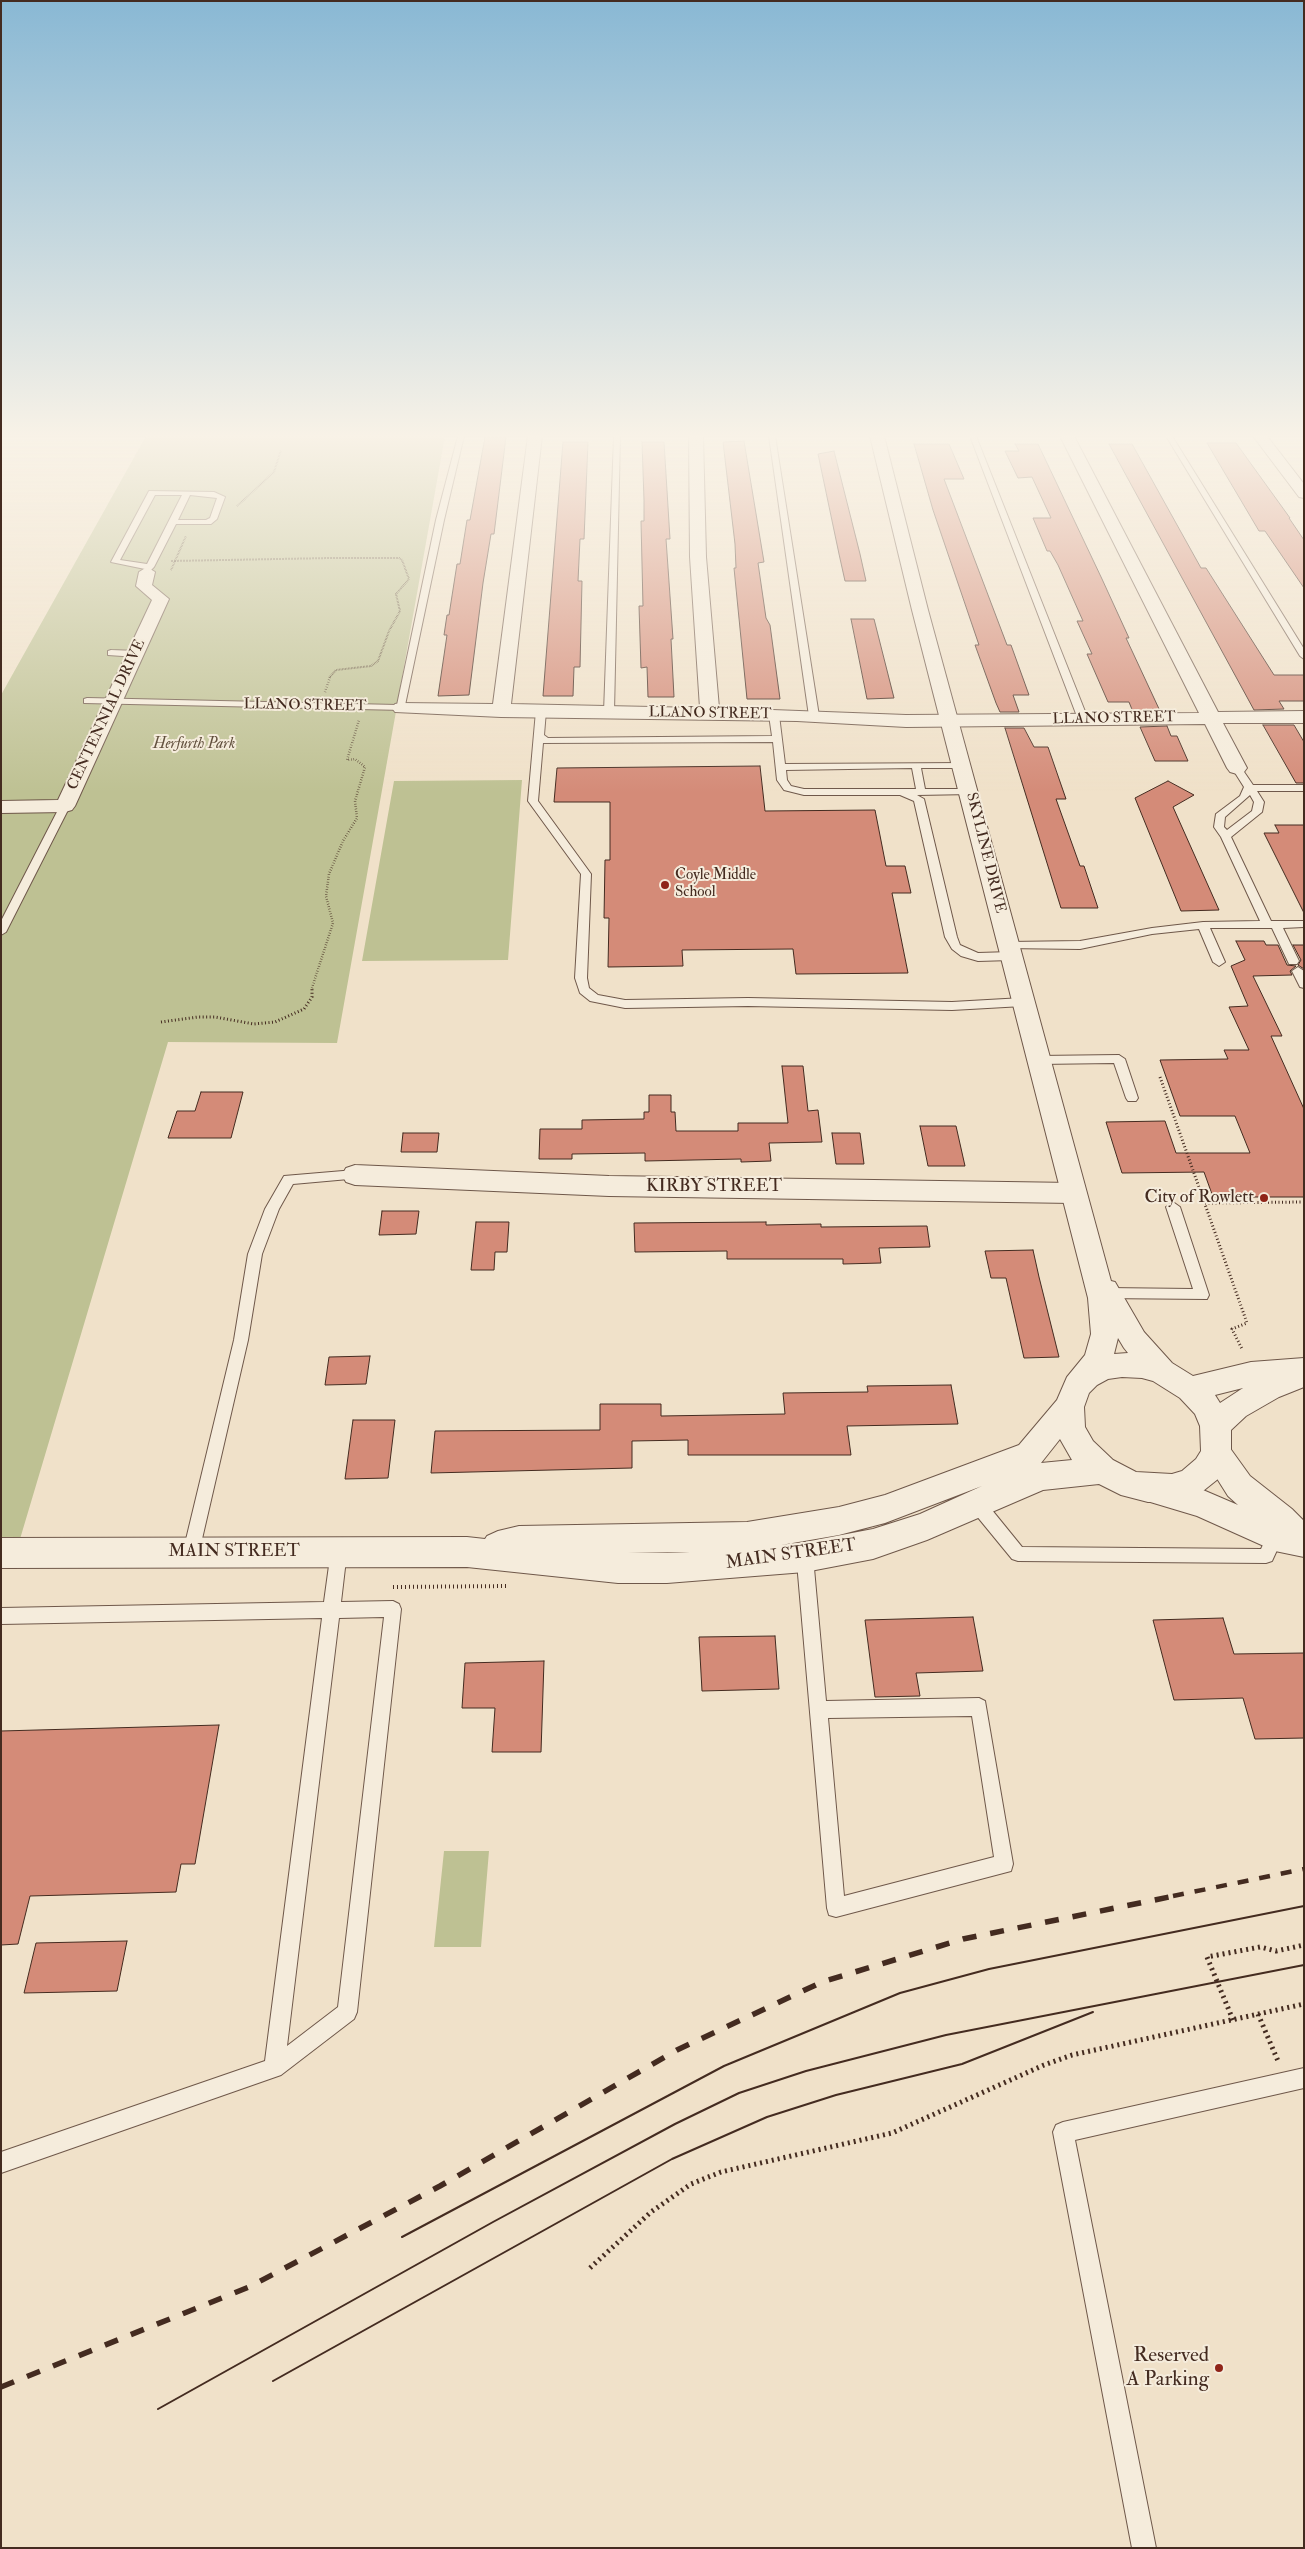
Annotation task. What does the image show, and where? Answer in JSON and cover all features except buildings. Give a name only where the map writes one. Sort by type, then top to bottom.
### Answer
[{"type":"street","points":[[501,711],[520,555]]},
{"type":"street","points":[[698,555],[710,713]]},
{"type":"street","name":"SKYLINE DRIVE","points":[[908,555],[1038,1060],[1102,1298],[1105,1334],[1098,1359],[1087,1376]]},
{"type":"street","points":[[1127,555],[1237,768]]},
{"type":"street","name":"CENTENNIAL DRIVE","points":[[1,807],[65,806],[161,598],[144,586],[150,567]]},
{"type":"street","name":"LLANO STREET","points":[[401,708],[710,713],[951,720],[1304,717]]},
{"type":"street","name":"KIRBY STREET","points":[[355,1175],[599,1186],[1073,1193]]},
{"type":"street","name":"SKYLINE DRIVE","points":[[1095,1269],[1106,1294],[1134,1340],[1162,1372]]},
{"type":"street","points":[[1087,1376],[1103,1368],[1122,1365],[1142,1366],[1162,1372],[1190,1389],[1206,1406],[1215,1439],[1239,1486],[1257,1503],[1281,1519],[1294,1541]]},
{"type":"street","points":[[1190,1389],[1251,1374],[1304,1370]]},
{"type":"street","points":[[1148,1488],[1172,1488],[1192,1481],[1207,1469],[1215,1439],[1236,1407],[1269,1388],[1304,1375]]},
{"type":"street","name":"MAIN STREET","points":[[467,1552],[519,1541],[747,1536],[839,1521],[885,1509],[1030,1454],[1069,1407],[1077,1386],[1087,1376]]},
{"type":"street","points":[[1069,1407],[1070,1428],[1082,1450],[1102,1470],[1116,1478],[1203,1504],[1294,1541]]},
{"type":"street","name":"MAIN STREET","points":[[1,1553],[467,1552],[618,1568],[667,1568],[805,1557],[873,1544],[927,1526],[1043,1476],[1102,1470]]},
{"type":"lane","points":[[119,555],[115,562],[150,567],[156,555]]},
{"type":"lane","points":[[401,708],[433,555]]},
{"type":"lane","points":[[609,712],[614,555]]},
{"type":"lane","points":[[790,555],[814,716]]},
{"type":"lane","points":[[1019,555],[1083,719]]},
{"type":"lane","points":[[1242,555],[1304,656]]},
{"type":"lane","points":[[112,654],[136,654]]},
{"type":"lane","name":"LLANO STREET","points":[[87,701],[401,708]]},
{"type":"lane","points":[[541,711],[533,801],[586,874],[581,978],[584,990],[594,998],[625,1004],[748,1002],[952,1006],[1023,1002]]},
{"type":"lane","points":[[774,715],[782,780],[787,788],[804,792],[969,792]]},
{"type":"lane","points":[[538,736],[546,741],[777,739]]},
{"type":"lane","points":[[780,767],[962,765]]},
{"type":"lane","points":[[916,766],[921,792]]},
{"type":"lane","points":[[1226,836],[1257,812],[1259,802],[1248,788],[1237,768]]},
{"type":"lane","points":[[1248,788],[1304,788]]},
{"type":"lane","points":[[1248,788],[1244,797],[1220,816],[1219,826],[1304,984]]},
{"type":"lane","points":[[898,792],[919,800],[951,938],[956,947],[965,953],[978,957],[1203,925],[1304,924]]},
{"type":"lane","points":[[1,932],[65,806]]},
{"type":"lane","points":[[1203,925],[1219,962]]},
{"type":"lane","points":[[1038,1060],[1119,1059],[1132,1098]]},
{"type":"lane","points":[[192,1552],[241,1340],[255,1254],[272,1209],[289,1180],[355,1175]]},
{"type":"lane","points":[[1106,1294],[1202,1295],[1173,1207]]},
{"type":"lane","points":[[977,1504],[1018,1554],[1266,1556],[1294,1541]]},
{"type":"lane","points":[[274,2068],[339,1551]]},
{"type":"lane","points":[[805,1557],[836,1908],[1004,1864],[979,1707],[819,1710]]},
{"type":"lane","points":[[1,1616],[393,1608],[347,2012],[274,2068],[1,2163]]},
{"type":"lane","points":[[1144,2548],[1063,2132],[1295,2080]]},
{"type":"path","points":[[150,567],[331,558],[399,558],[402,560],[409,578],[396,594],[400,610],[389,630],[378,661],[371,666],[363,668],[336,670],[330,676],[321,706]]},
{"type":"path","points":[[161,1022],[198,1017],[215,1017],[254,1024],[276,1022],[304,1009],[312,997],[311,991],[333,923],[326,896],[329,874],[343,841],[357,818],[355,800],[365,766],[355,759],[346,760],[362,707]]},
{"type":"path","points":[[1160,1077],[1246,1320],[1244,1325],[1232,1329],[1242,1349]]},
{"type":"path","points":[[1205,1203],[1304,1202]]},
{"type":"path","points":[[1233,2020],[1207,1957],[1260,1948],[1276,1951],[1304,1945]]},
{"type":"path","points":[[590,2268],[619,2239],[651,2212],[691,2184],[721,2172],[892,2133],[1044,2065],[1072,2056],[1304,2004]]},
{"type":"path","points":[[1258,2014],[1295,2080]]},
{"type":"green space","name":"Herfurth Park","points":[[79,555],[424,555],[337,1043],[168,1042],[20,1539],[1,1540],[1,695]]},
{"type":"green space","points":[[522,780],[508,960],[362,961],[394,781]]},
{"type":"green space","points":[[444,1851],[489,1851],[481,1947],[434,1947]]},
{"type":"tram line","points":[[402,2237],[724,2066],[900,1993],[989,1969],[1304,1906]]},
{"type":"tram line","points":[[158,2409],[493,2222],[675,2124],[739,2093],[806,2071],[946,2035],[1304,1965]]},
{"type":"tram line","points":[[273,2381],[672,2159],[767,2117],[836,2095],[962,2064],[1093,2012]]},
{"type":"railway","points":[[1173,1896],[1304,1869]]},
{"type":"railway","points":[[1,2387],[249,2287],[440,2186],[677,2050],[822,1982],[963,1939],[1179,1895]]},
{"type":"place","name":"Coyle Middle School","points":[[665,885]]},
{"type":"place","name":"City of Rowlett","points":[[1264,1198]]},
{"type":"place","name":"Reserved A Parking","points":[[1219,2368]]}]
